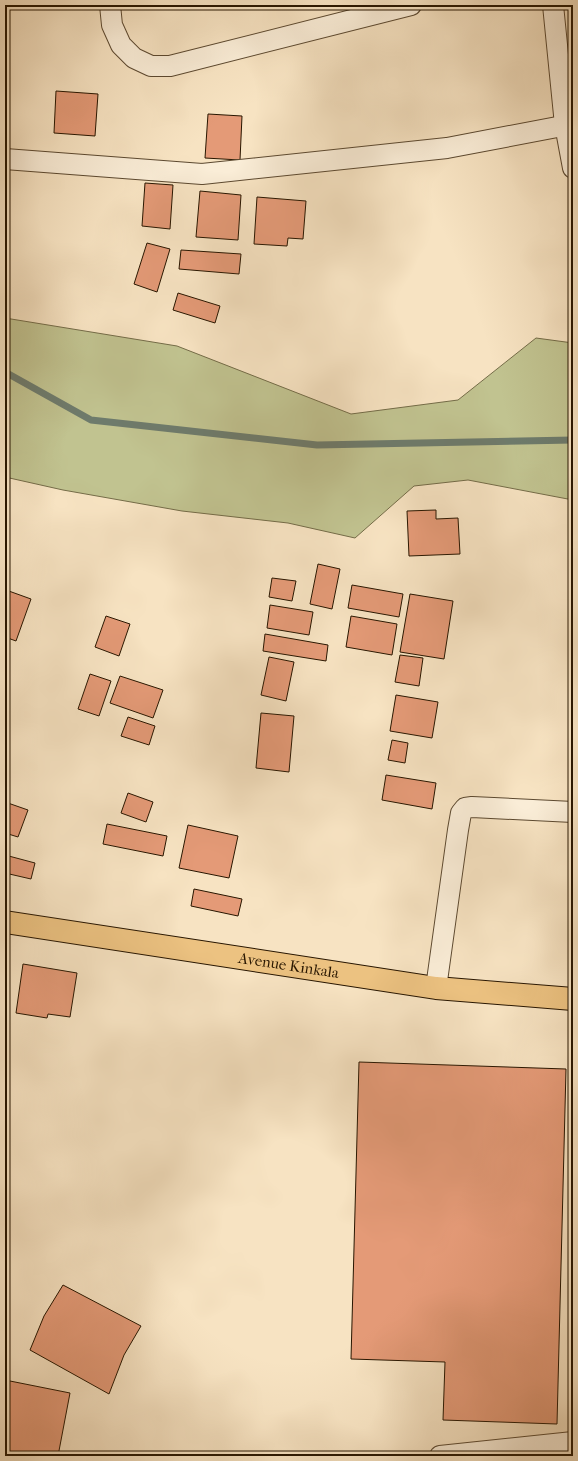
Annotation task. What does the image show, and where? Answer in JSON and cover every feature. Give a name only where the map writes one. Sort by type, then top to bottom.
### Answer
[{"type":"main road","name":"Avenue Kinkala","points":[[5,922],[436,988],[573,999]]},
{"type":"street","points":[[110,5],[112,25],[121,45],[134,58],[151,66],[170,66],[411,5]]},
{"type":"street","points":[[554,5],[573,168]]},
{"type":"street","points":[[5,159],[202,174],[447,148],[569,125]]},
{"type":"street","points":[[436,988],[461,813],[465,808],[480,807],[573,812]]},
{"type":"street","points":[[440,1456],[573,1442]]},
{"type":"green space","points":[[5,318],[177,346],[351,414],[458,400],[536,338],[573,343],[573,500],[468,480],[414,486],[355,538],[288,523],[182,511],[63,490],[5,477]]},
{"type":"building","points":[[56,91],[98,94],[95,136],[54,133]]},
{"type":"building","points":[[208,114],[242,116],[240,160],[205,158]]},
{"type":"building","points":[[145,183],[173,185],[170,229],[142,226]]},
{"type":"building","points":[[200,191],[241,195],[238,240],[196,237]]},
{"type":"building","points":[[257,197],[306,201],[303,239],[288,238],[287,246],[254,244]]},
{"type":"building","points":[[147,243],[170,249],[157,292],[134,284]]},
{"type":"building","points":[[181,250],[241,254],[239,274],[179,269]]},
{"type":"building","points":[[178,293],[220,306],[215,323],[173,310]]},
{"type":"building","points":[[436,510],[436,519],[458,518],[460,554],[409,556],[407,511]]},
{"type":"building","points":[[318,564],[340,569],[332,609],[310,604]]},
{"type":"building","points":[[272,578],[296,581],[292,601],[269,597]]},
{"type":"building","points":[[352,585],[403,594],[399,617],[348,608]]},
{"type":"building","points":[[6,590],[31,599],[16,641],[5,637]]},
{"type":"building","points":[[410,594],[453,601],[444,659],[400,652]]},
{"type":"building","points":[[270,605],[313,612],[309,635],[267,628]]},
{"type":"building","points":[[106,616],[130,624],[119,656],[95,647]]},
{"type":"building","points":[[351,616],[397,624],[392,655],[346,647]]},
{"type":"building","points":[[265,634],[328,645],[326,661],[263,651]]},
{"type":"building","points":[[400,655],[423,658],[419,686],[395,682]]},
{"type":"building","points":[[269,657],[294,662],[286,701],[261,695]]},
{"type":"building","points":[[90,674],[111,681],[99,716],[78,709]]},
{"type":"building","points":[[120,676],[163,690],[153,718],[110,703]]},
{"type":"building","points":[[396,695],[438,702],[432,738],[390,731]]},
{"type":"building","points":[[261,713],[294,716],[289,772],[256,768]]},
{"type":"building","points":[[128,717],[155,726],[149,745],[121,736]]},
{"type":"building","points":[[392,740],[408,743],[405,763],[388,760]]},
{"type":"building","points":[[386,775],[436,783],[432,809],[382,800]]},
{"type":"building","points":[[128,793],[153,802],[146,822],[121,813]]},
{"type":"building","points":[[5,802],[28,810],[18,837],[5,833]]},
{"type":"building","points":[[107,824],[167,836],[163,856],[103,844]]},
{"type":"building","points":[[188,825],[238,836],[229,878],[179,868]]},
{"type":"building","points":[[5,855],[35,863],[31,879],[5,873]]},
{"type":"building","points":[[194,889],[242,899],[238,916],[191,906]]},
{"type":"building","points":[[23,964],[77,973],[70,1017],[48,1014],[47,1018],[16,1013]]},
{"type":"building","points":[[359,1062],[566,1069],[557,1424],[443,1420],[445,1362],[351,1359]]},
{"type":"building","points":[[63,1285],[141,1326],[124,1355],[109,1394],[30,1350],[44,1316]]},
{"type":"building","points":[[5,1380],[70,1393],[58,1456],[5,1456]]},
{"type":"waterway","points":[[5,372],[91,420],[317,445],[573,440]]}]
